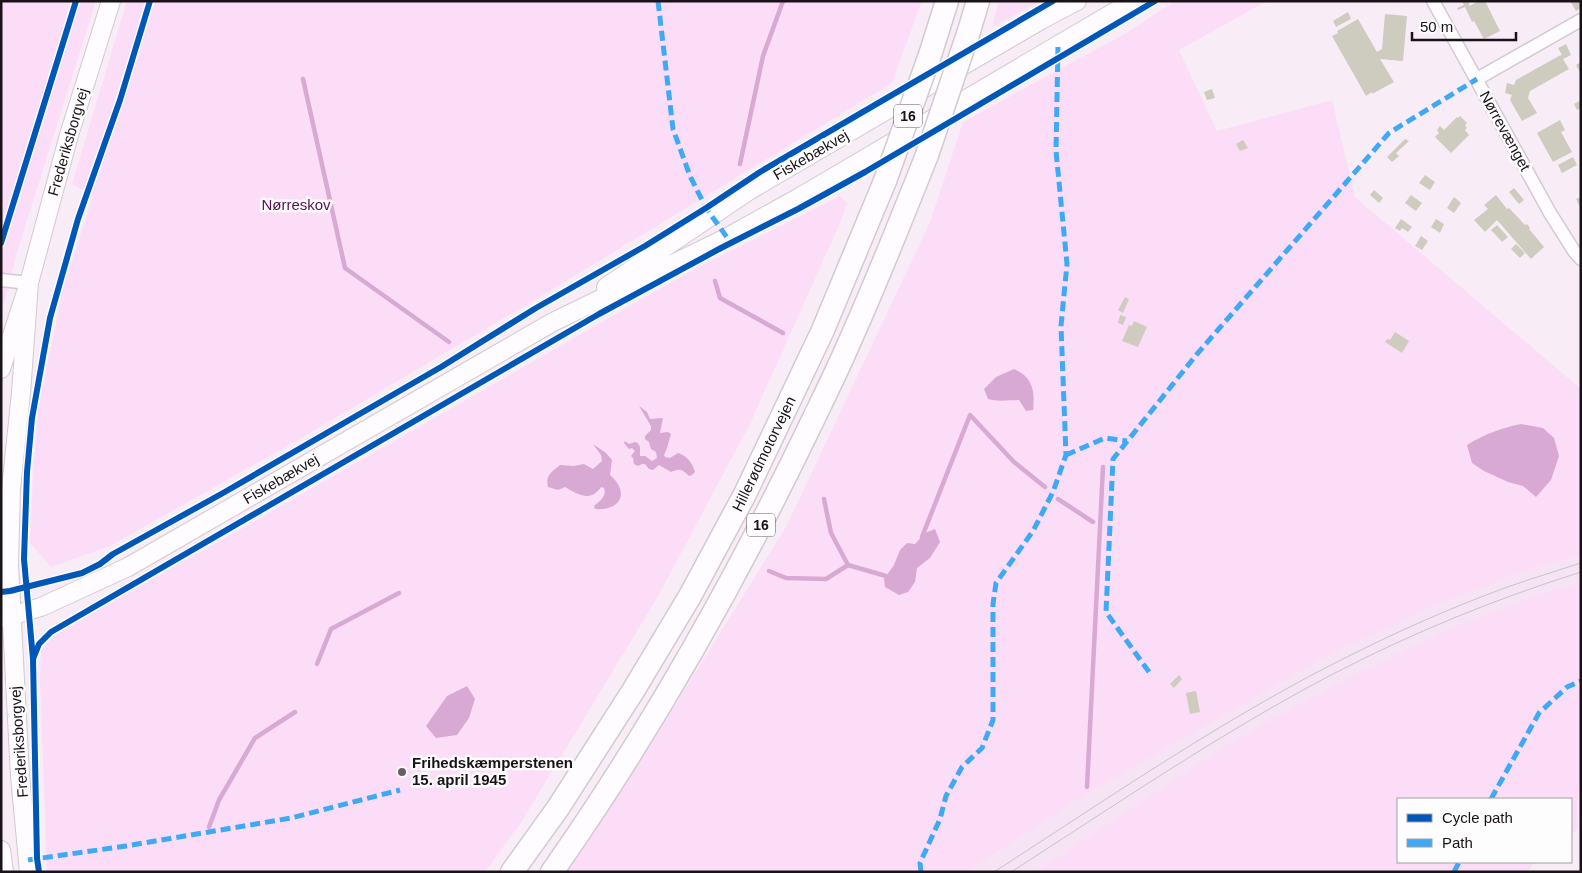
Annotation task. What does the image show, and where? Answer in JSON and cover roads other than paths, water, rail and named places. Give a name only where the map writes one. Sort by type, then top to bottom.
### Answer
[{"type":"highway","name":"Hillerødmotorvejen","points":[[512,872],[558,808],[633,691],[690,596],[745,494],[823,330],[885,181],[947,1]]},
{"type":"highway","name":"Hillerødmotorvejen","points":[[552,872],[583,828],[659,706],[714,613],[772,506],[849,344],[888,253],[927,155],[978,1]]},
{"type":"street","name":"Frederiksborgvej","points":[[1,369],[29,283],[69,135],[110,1]]},
{"type":"street","name":"Fiskebækvej","points":[[554,322],[750,190],[1041,20],[1077,1]]},
{"type":"street","name":"Fiskebækvej","points":[[6,617],[41,607],[128,567],[554,322],[724,239],[832,179],[1133,1]]},
{"type":"street","name":"Nørrevænget","points":[[1433,1],[1550,213],[1581,259]]},
{"type":"street","points":[[1476,79],[1581,20]]},
{"type":"street","points":[[1,280],[29,283]]},
{"type":"street","name":"Frederiksborgvej","points":[[29,283],[21,393],[11,489],[6,617],[29,872]]},
{"type":"street","points":[[1,850],[4,872]]},
{"type":"waterway","points":[[740,164],[763,56],[783,1]]},
{"type":"waterway","points":[[303,79],[345,268],[449,342]]},
{"type":"waterway","points":[[715,281],[720,298],[783,333]]},
{"type":"waterway","points":[[922,537],[970,415],[1014,462],[1045,487]]},
{"type":"waterway","points":[[1087,787],[1103,467]]},
{"type":"waterway","points":[[824,499],[831,533],[848,565],[886,576]]},
{"type":"waterway","points":[[1058,499],[1093,522]]},
{"type":"waterway","points":[[769,571],[786,578],[826,579],[848,565]]},
{"type":"waterway","points":[[317,664],[331,629],[399,593]]},
{"type":"waterway","points":[[209,827],[219,800],[255,738],[295,712]]},
{"type":"tram line","points":[[994,872],[1201,739],[1329,666],[1366,647],[1462,605],[1505,588],[1581,563]]},
{"type":"tram line","points":[[1011,872],[1210,744],[1333,674],[1454,618],[1581,572]]},
{"type":"place","name":"Frihedskæmperstenen 15. april 1945","points":[[402,772]]},
{"type":"park label","name":"Nørreskov","points":[[296,205]]}]
